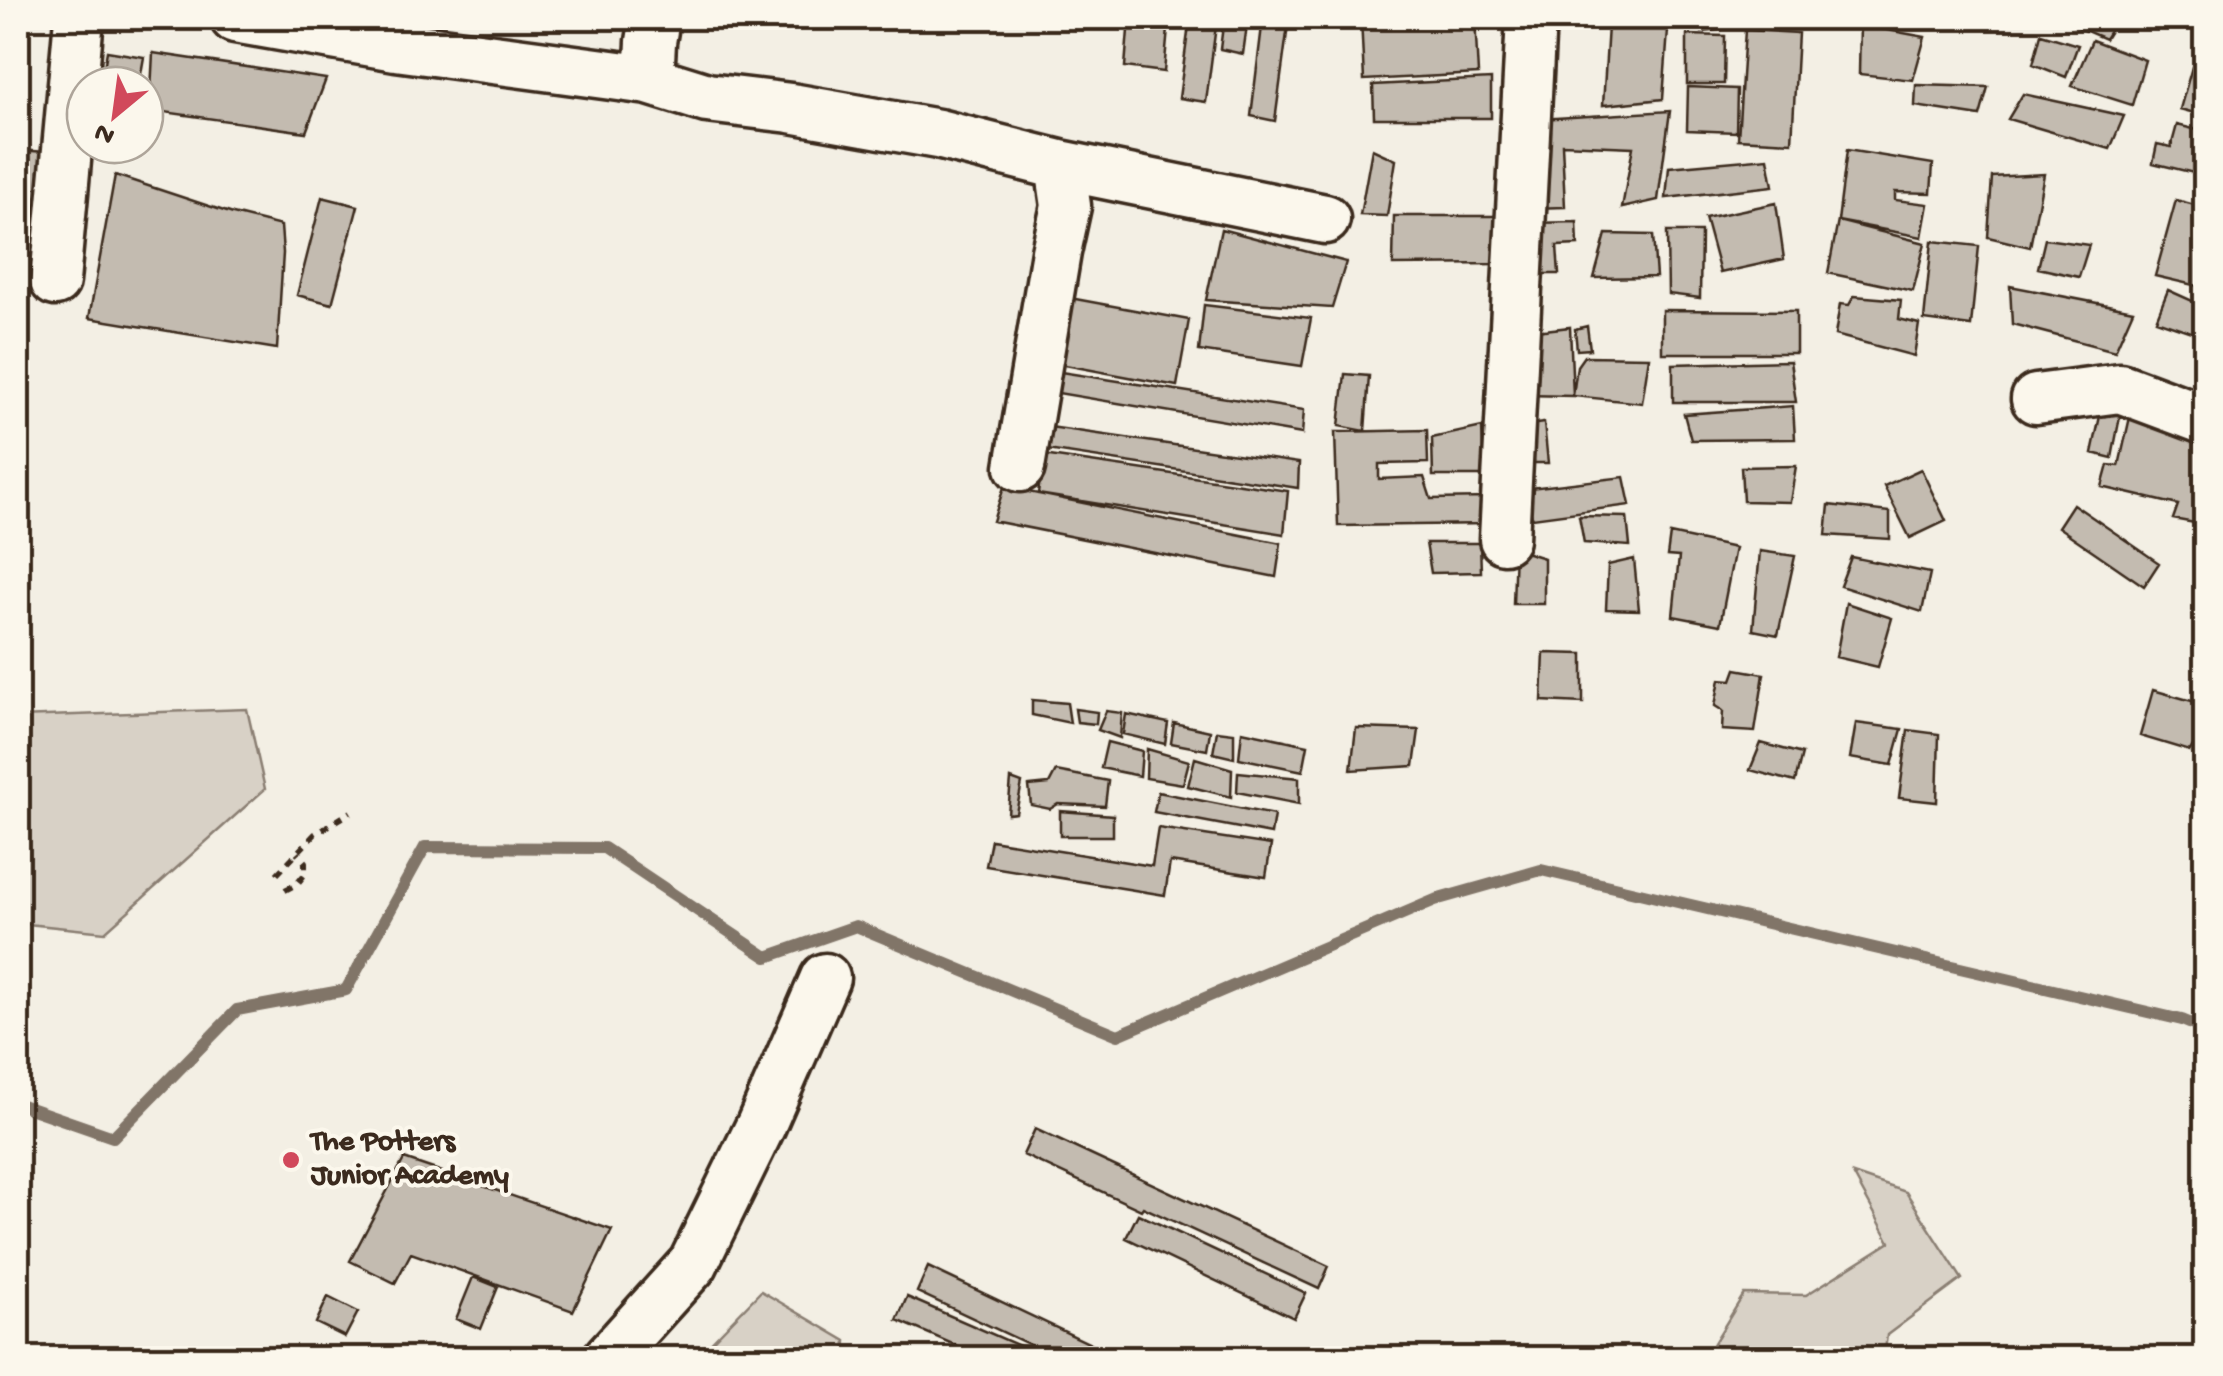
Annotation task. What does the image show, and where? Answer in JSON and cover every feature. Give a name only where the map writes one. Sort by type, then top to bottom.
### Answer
[{"type":"street","points":[[55,282],[79,18]]},
{"type":"street","points":[[235,18],[396,46],[648,80],[707,98],[938,134],[1060,165],[1325,219]]},
{"type":"street","points":[[648,80],[656,18]]},
{"type":"street","points":[[1504,538],[1530,18]]},
{"type":"street","points":[[1020,467],[1066,206],[1060,165]]},
{"type":"street","points":[[2036,399],[2120,388],[2206,420]]},
{"type":"street","points":[[608,1358],[693,1264],[761,1125],[825,978]]},
{"type":"path","points":[[277,874],[315,834],[351,812]]},
{"type":"path","points":[[285,890],[306,874],[305,862],[297,852]]},
{"type":"shaded area","points":[[247,709],[265,789],[105,932],[18,923],[18,717]]},
{"type":"shaded area","points":[[1853,1174],[1906,1192],[1962,1279],[1887,1335],[1884,1358],[1697,1358],[1706,1356],[1744,1294],[1806,1295],[1890,1242]]},
{"type":"shaded area","points":[[761,1291],[846,1341],[845,1358],[696,1358]]},
{"type":"building","points":[[1129,18],[1169,18],[1164,72],[1125,67]]},
{"type":"building","points":[[1190,18],[1217,18],[1206,102],[1179,98]]},
{"type":"building","points":[[1224,18],[1248,18],[1243,54],[1220,49]]},
{"type":"building","points":[[1263,18],[1289,18],[1275,121],[1251,116]]},
{"type":"building","points":[[1361,18],[1475,18],[1478,74],[1364,80]]},
{"type":"building","points":[[1700,18],[1720,18],[1721,30],[1702,32]]},
{"type":"building","points":[[1747,18],[1800,18],[1801,28],[1777,29],[1776,21],[1747,23]]},
{"type":"building","points":[[2056,18],[2118,18],[2105,39]]},
{"type":"building","points":[[1860,25],[1925,37],[1913,80],[1859,74]]},
{"type":"building","points":[[1608,26],[1668,30],[1663,99],[1603,105]]},
{"type":"building","points":[[1745,30],[1798,33],[1792,142],[1738,139]]},
{"type":"building","points":[[2041,34],[2078,45],[2066,77],[2033,64]]},
{"type":"building","points":[[1687,35],[1725,36],[1724,84],[1687,84]]},
{"type":"building","points":[[2092,40],[2145,60],[2132,105],[2072,86]]},
{"type":"building","points":[[107,51],[144,57],[143,65],[105,65]]},
{"type":"building","points":[[153,53],[326,79],[306,132],[165,112],[165,65],[152,65]]},
{"type":"building","points":[[2192,67],[2206,70],[2206,116],[2180,109]]},
{"type":"building","points":[[1491,79],[1491,118],[1374,118],[1373,85]]},
{"type":"building","points":[[1916,85],[1988,87],[1980,116],[1915,106]]},
{"type":"building","points":[[1688,87],[1737,89],[1736,132],[1687,130]]},
{"type":"building","points":[[2023,94],[2124,116],[2110,149],[2008,119]]},
{"type":"building","points":[[1670,111],[1658,200],[1622,208],[1633,147],[1562,144],[1565,207],[1532,208],[1540,119]]},
{"type":"building","points":[[2177,125],[2206,132],[2206,176],[2153,163],[2157,144],[2171,147]]},
{"type":"building","points":[[1372,149],[1396,160],[1387,216],[1360,215]]},
{"type":"building","points":[[18,150],[46,152],[29,240],[18,238]]},
{"type":"building","points":[[1847,150],[1933,164],[1931,193],[1895,192],[1895,200],[1928,204],[1922,237],[1838,221]]},
{"type":"building","points":[[1768,158],[1773,186],[1666,198],[1669,167]]},
{"type":"building","points":[[2044,174],[2030,247],[1988,237],[1992,177]]},
{"type":"building","points":[[115,175],[281,226],[277,349],[89,318]]},
{"type":"building","points":[[322,197],[358,206],[332,304],[297,295]]},
{"type":"building","points":[[2176,200],[2206,208],[2206,288],[2155,276]]},
{"type":"building","points":[[1776,203],[1784,259],[1720,273],[1705,218]]},
{"type":"building","points":[[1394,216],[1496,216],[1499,264],[1393,265]]},
{"type":"building","points":[[1838,221],[1925,243],[1913,291],[1828,273]]},
{"type":"building","points":[[1577,222],[1578,245],[1557,246],[1559,274],[1530,274],[1532,223]]},
{"type":"building","points":[[1221,229],[1346,262],[1332,308],[1206,300]]},
{"type":"building","points":[[1667,232],[1701,232],[1700,298],[1668,294]]},
{"type":"building","points":[[1606,234],[1653,235],[1656,277],[1594,278]]},
{"type":"building","points":[[2045,239],[2089,245],[2079,277],[2038,268]]},
{"type":"building","points":[[1932,241],[1979,246],[1971,326],[1924,320]]},
{"type":"building","points":[[18,256],[26,257],[19,297],[18,297]]},
{"type":"building","points":[[2010,286],[2133,310],[2115,351],[2012,324]]},
{"type":"building","points":[[2168,290],[2206,307],[2206,337],[2156,320]]},
{"type":"building","points":[[1854,296],[1901,300],[1899,319],[1919,324],[1914,356],[1835,335],[1840,304],[1849,305]]},
{"type":"building","points":[[1070,298],[1189,320],[1177,386],[1049,362]]},
{"type":"building","points":[[1204,305],[1311,318],[1302,366],[1199,351]]},
{"type":"building","points":[[1662,310],[1796,311],[1796,353],[1662,353]]},
{"type":"building","points":[[1587,326],[1590,349],[1577,350],[1575,329]]},
{"type":"building","points":[[1570,327],[1573,396],[1523,395],[1519,333]]},
{"type":"building","points":[[1584,356],[1649,357],[1642,403],[1573,396],[1577,366]]},
{"type":"building","points":[[1790,361],[1796,402],[1673,402],[1673,364]]},
{"type":"building","points":[[1048,370],[1304,410],[1302,434],[1046,391]]},
{"type":"building","points":[[1345,374],[1369,376],[1365,431],[1339,426]]},
{"type":"building","points":[[2103,402],[2121,411],[2112,458],[2092,453]]},
{"type":"building","points":[[1793,406],[1795,439],[1691,440],[1684,414]]},
{"type":"building","points":[[2130,417],[2206,440],[2206,509],[2201,508],[2200,524],[2173,519],[2178,505],[2102,487],[2108,465],[2119,466]]},
{"type":"building","points":[[1544,423],[1548,463],[1523,463],[1521,426]]},
{"type":"building","points":[[1036,425],[1299,463],[1298,488],[1034,448]]},
{"type":"building","points":[[1482,427],[1484,476],[1433,476],[1432,438]]},
{"type":"building","points":[[1427,430],[1428,463],[1379,464],[1379,479],[1424,477],[1431,499],[1488,498],[1489,524],[1338,526],[1335,432]]},
{"type":"building","points":[[1043,455],[1288,491],[1284,534],[1038,494]]},
{"type":"building","points":[[1796,466],[1790,502],[1743,501],[1741,467]]},
{"type":"building","points":[[1921,469],[1946,521],[1910,538],[1884,486]]},
{"type":"building","points":[[1624,477],[1630,505],[1533,518],[1521,489]]},
{"type":"building","points":[[1004,487],[1281,543],[1276,577],[993,521]]},
{"type":"building","points":[[2073,504],[2159,563],[2144,586],[2058,527]]},
{"type":"building","points":[[1829,505],[1890,512],[1890,539],[1826,535]]},
{"type":"building","points":[[1579,516],[1627,517],[1630,546],[1584,543]]},
{"type":"building","points":[[1670,534],[1735,548],[1720,625],[1673,616],[1679,557],[1667,556]]},
{"type":"building","points":[[1426,543],[1480,543],[1481,572],[1431,573]]},
{"type":"building","points":[[1515,549],[1544,558],[1544,604],[1513,604]]},
{"type":"building","points":[[1760,551],[1795,556],[1778,635],[1753,630]]},
{"type":"building","points":[[1851,557],[1930,573],[1922,612],[1840,586]]},
{"type":"building","points":[[1634,559],[1639,610],[1606,609],[1608,565]]},
{"type":"building","points":[[1846,603],[1892,618],[1878,667],[1836,657]]},
{"type":"building","points":[[1544,653],[1583,654],[1583,703],[1542,701]]},
{"type":"building","points":[[1736,669],[1764,674],[1755,732],[1722,730],[1723,711],[1715,706],[1720,679],[1732,680]]},
{"type":"building","points":[[2153,690],[2206,705],[2206,724],[2190,751],[2140,736]]},
{"type":"building","points":[[1032,700],[1067,703],[1070,723],[1032,715]]},
{"type":"building","points":[[1075,709],[1097,712],[1096,724],[1077,722]]},
{"type":"building","points":[[1106,711],[1122,713],[1120,738],[1098,730]]},
{"type":"building","points":[[1126,714],[1168,723],[1165,744],[1123,734]]},
{"type":"building","points":[[1174,723],[1210,731],[1207,750],[1171,743]]},
{"type":"building","points":[[1856,723],[1902,729],[1892,765],[1850,758]]},
{"type":"building","points":[[1356,728],[1419,730],[1414,766],[1351,770]]},
{"type":"building","points":[[1908,730],[1939,734],[1937,802],[1899,798]]},
{"type":"building","points":[[1217,731],[1234,733],[1234,758],[1213,753]]},
{"type":"building","points":[[1242,731],[1308,745],[1303,771],[1239,758]]},
{"type":"building","points":[[1107,742],[1142,751],[1140,776],[1101,768]]},
{"type":"building","points":[[1761,743],[1802,754],[1795,782],[1750,770]]},
{"type":"building","points":[[1147,749],[1189,761],[1183,784],[1146,778]]},
{"type":"building","points":[[1195,758],[1232,769],[1231,797],[1188,786]]},
{"type":"building","points":[[1056,771],[1108,781],[1105,806],[1058,804],[1050,809],[1031,805],[1029,786],[1049,784]]},
{"type":"building","points":[[1238,772],[1299,778],[1299,804],[1237,792]]},
{"type":"building","points":[[1011,779],[1022,783],[1016,813],[1008,814]]},
{"type":"building","points":[[1158,792],[1274,815],[1271,834],[1154,812]]},
{"type":"building","points":[[1060,811],[1113,815],[1113,836],[1060,836]]},
{"type":"building","points":[[1158,828],[1271,845],[1266,877],[1170,862],[1165,895],[986,866],[991,840],[1152,866]]},
{"type":"building","points":[[1035,1129],[1329,1266],[1319,1289],[1023,1155]]},
{"type":"building","points":[[404,1159],[612,1230],[573,1311],[411,1253],[395,1283],[350,1261]]},
{"type":"building","points":[[1138,1214],[1306,1293],[1294,1318],[1126,1238]]},
{"type":"building","points":[[928,1267],[1095,1346],[1089,1358],[1058,1358],[917,1292]]},
{"type":"building","points":[[473,1277],[498,1287],[481,1329],[456,1319]]},
{"type":"building","points":[[328,1297],[358,1312],[345,1337],[316,1323]]},
{"type":"building","points":[[907,1297],[1047,1358],[985,1358],[897,1320]]},
{"type":"waterway","points":[[18,1104],[113,1137],[237,1010],[346,990],[425,847],[604,848],[767,957],[856,926],[1118,1035],[1435,900],[1541,870],[2182,1020],[2206,1030]]},
{"type":"place","name":"The Potters Junior Academy","points":[[291,1160]]}]
